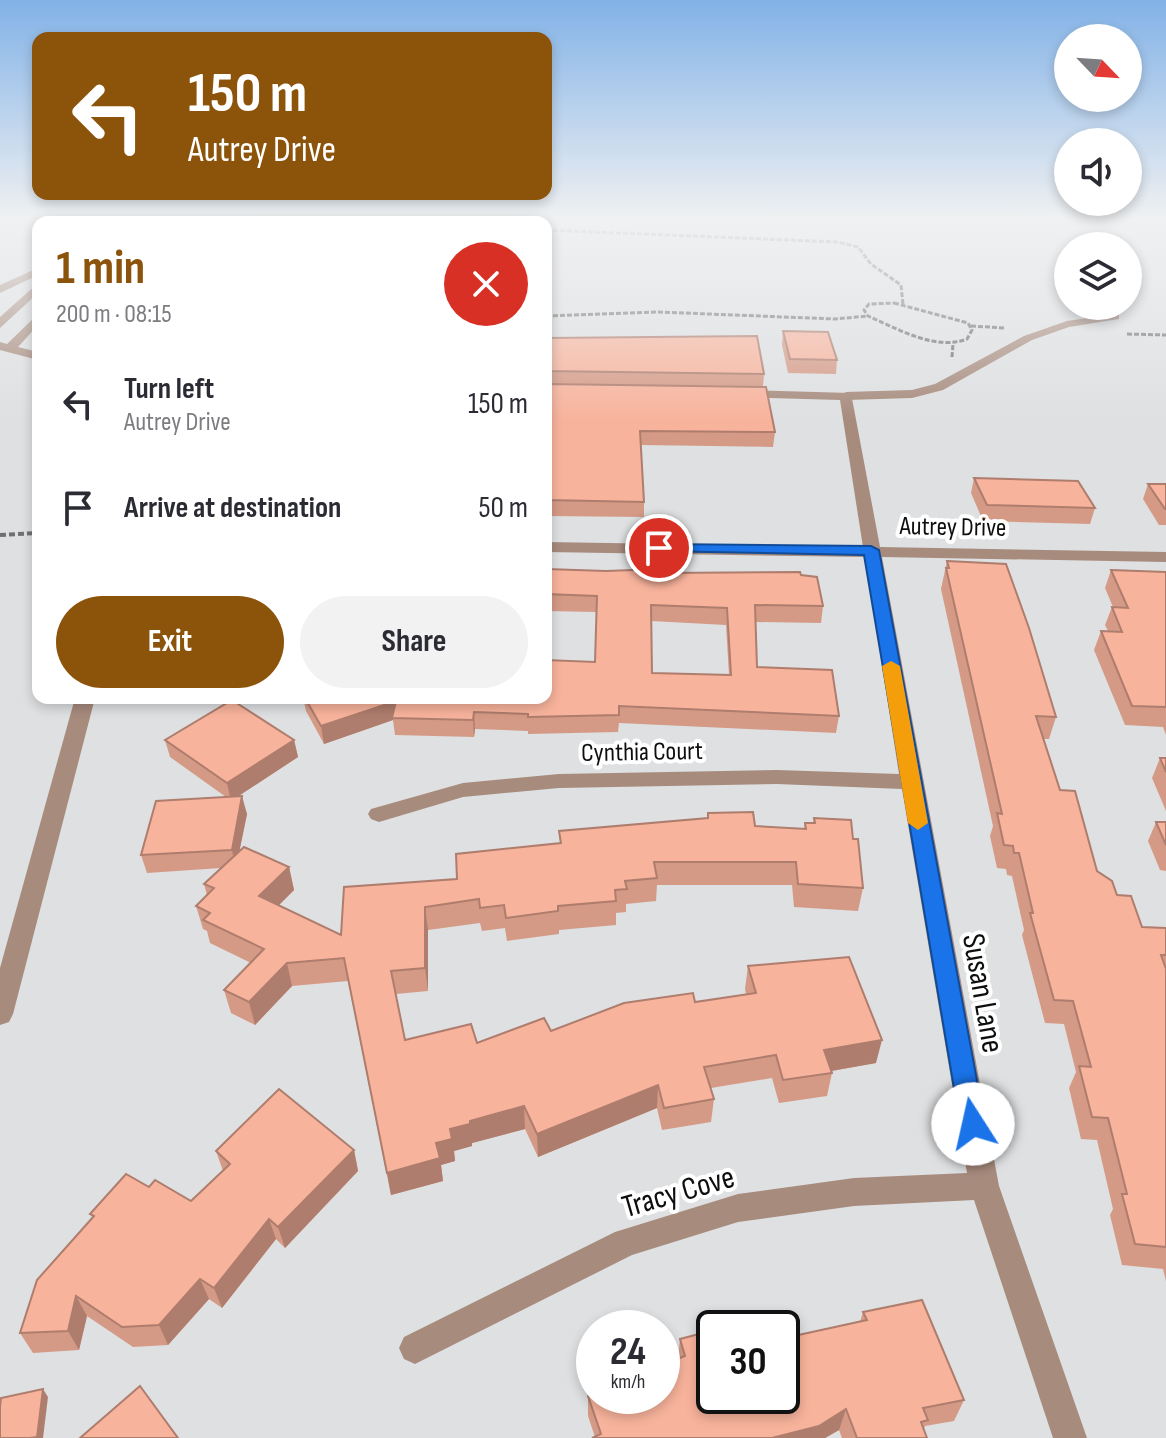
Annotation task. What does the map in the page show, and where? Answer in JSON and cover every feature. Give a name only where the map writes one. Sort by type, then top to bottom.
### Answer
[{"type":"street","points":[[0,324],[32,292]]},
{"type":"street","points":[[5,347],[32,323]]},
{"type":"street","points":[[5,347],[32,354]]},
{"type":"street","points":[[720,394],[846,396]]},
{"type":"street","name":"Susan Lane","points":[[846,396],[984,1186],[1070,1438]]},
{"type":"street","name":"Autrey Drive","points":[[552,547],[1166,557]]},
{"type":"street","points":[[0,1014],[83,704]]},
{"type":"street","name":"Cynthia Court","points":[[379,814],[463,790],[559,781],[777,777],[911,782]]},
{"type":"street","name":"Tracy Cove","points":[[415,1348],[626,1242],[738,1208],[854,1192],[984,1186]]},
{"type":"lane","points":[[846,396],[912,394],[939,387],[1028,338],[1067,324],[1094,320]]},
{"type":"path","points":[[901,287],[903,304]]},
{"type":"path","points":[[552,316],[659,312],[835,319],[868,316],[918,337],[953,344],[967,339],[972,330],[968,323],[903,304],[869,304],[864,310],[868,316]]},
{"type":"path","points":[[952,361],[953,344]]},
{"type":"path","points":[[0,535],[32,533]]},
{"type":"building","points":[[783,331],[828,332],[837,360],[790,359]]},
{"type":"building","points":[[757,336],[764,374],[552,371],[552,338]]},
{"type":"building","points":[[552,384],[766,387],[775,432],[640,431],[644,502],[552,500]]},
{"type":"building","points":[[974,478],[1078,481],[1095,508],[987,505]]},
{"type":"building","points":[[1148,484],[1166,484],[1166,509],[1165,509]]},
{"type":"building","points":[[947,561],[1006,564],[1056,717],[1036,716],[1060,790],[1075,791],[1097,871],[1112,881],[1117,895],[1131,896],[1142,927],[1166,928],[1166,955],[1161,955],[1166,969],[1166,1247],[1135,1244],[1122,1194],[1127,1194],[1108,1118],[1092,1117],[1079,1066],[1091,1067],[1073,1001],[1054,1000],[1030,913],[1033,913],[1019,853],[1014,853],[1013,846],[1004,845],[997,813],[1002,814],[946,568],[949,568]]},
{"type":"building","points":[[552,569],[659,569],[660,573],[800,572],[801,575],[817,577],[823,606],[755,605],[757,667],[832,670],[839,716],[619,706],[619,715],[528,717],[528,714],[474,712],[473,720],[392,718],[395,704],[552,704],[552,660],[595,662],[597,596],[552,594]],"holes":[[[651,605],[727,608],[731,675],[652,673]]]},
{"type":"building","points":[[1111,570],[1166,572],[1166,707],[1132,706],[1101,631],[1122,632],[1112,607],[1128,608]]},
{"type":"building","points":[[225,704],[238,704],[294,740],[227,783],[165,740]]},
{"type":"building","points":[[308,704],[387,704],[321,726]]},
{"type":"building","points":[[1160,758],[1166,758],[1166,772]]},
{"type":"building","points":[[242,796],[232,850],[141,855],[156,801]]},
{"type":"building","points":[[753,812],[755,826],[806,829],[805,823],[815,823],[814,818],[851,820],[853,839],[858,839],[863,888],[798,884],[796,862],[654,862],[657,878],[625,881],[627,889],[615,890],[616,901],[558,906],[558,911],[506,918],[504,905],[480,908],[479,899],[425,907],[425,968],[391,971],[405,1040],[471,1024],[477,1043],[544,1018],[551,1031],[624,1003],[693,993],[695,1002],[756,993],[748,966],[849,957],[882,1040],[824,1050],[832,1073],[783,1080],[776,1055],[704,1067],[714,1099],[664,1108],[658,1085],[537,1134],[524,1106],[450,1129],[452,1139],[436,1143],[440,1158],[387,1173],[344,958],[287,963],[249,1002],[224,990],[264,949],[203,920],[210,913],[196,906],[214,888],[204,884],[244,847],[289,867],[259,896],[341,935],[344,887],[457,879],[456,854],[561,843],[559,831],[708,818],[708,813]]},
{"type":"building","points":[[1156,822],[1166,822],[1166,845]]},
{"type":"building","points":[[279,1089],[354,1150],[278,1227],[269,1219],[214,1288],[200,1279],[159,1325],[122,1327],[76,1296],[68,1331],[20,1333],[37,1280],[94,1216],[90,1214],[126,1174],[149,1187],[155,1180],[191,1201],[230,1164],[216,1151]]},
{"type":"building","points":[[922,1300],[964,1400],[923,1408],[928,1420],[921,1422],[927,1438],[857,1438],[846,1409],[819,1426],[772,1438],[592,1438],[601,1434],[594,1414],[680,1414],[680,1358],[685,1356],[680,1339],[696,1335],[696,1414],[800,1414],[800,1335],[867,1320],[863,1312]]},
{"type":"building","points":[[140,1386],[178,1438],[80,1438]]},
{"type":"building","points":[[43,1389],[37,1437],[0,1438],[1,1398]]},
{"type":"slow traffic","points":[[891,666],[918,823]]},
{"type":"route","points":[[659,548],[871,550],[973,1124]]}]
